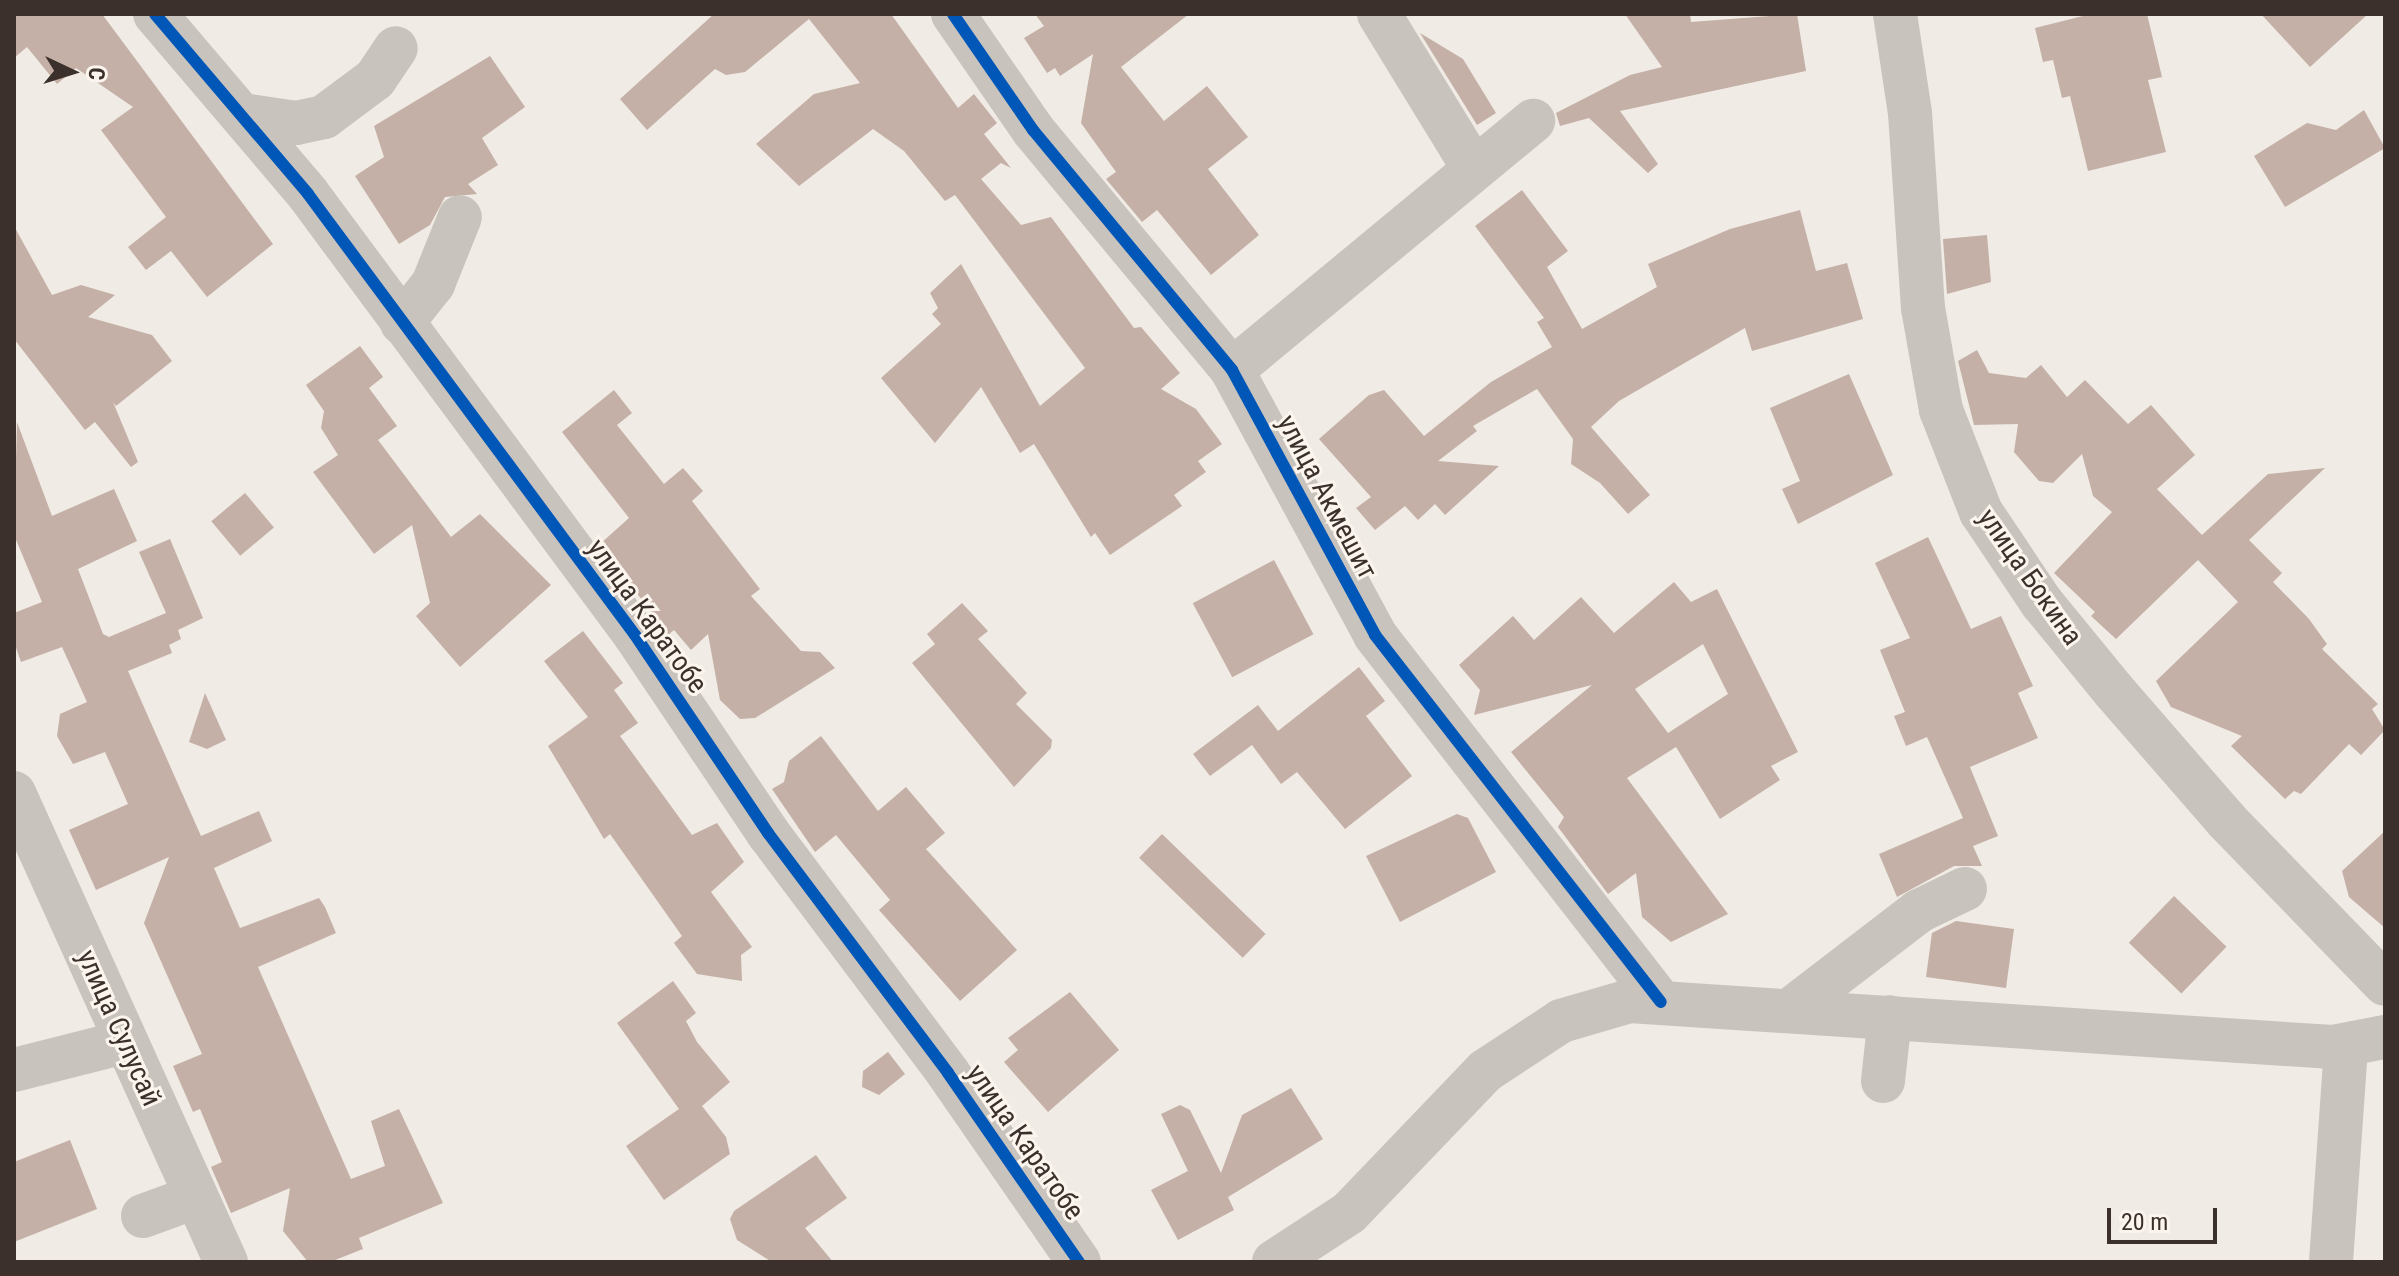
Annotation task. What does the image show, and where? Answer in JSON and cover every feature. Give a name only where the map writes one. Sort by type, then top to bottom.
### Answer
[{"type":"street","name":"улица Каратобе","points":[[155,14],[308,194],[635,635],[768,833],[948,1073],[1079,1262]]},
{"type":"street","name":"улица Акмешит","points":[[953,14],[1033,130],[1232,370],[1375,635],[1661,1002]]},
{"type":"street","points":[[1379,14],[1472,166]]},
{"type":"street","name":"улица Бокина","points":[[1895,14],[1928,337],[1941,410],[1981,512],[2042,603],[2124,703],[2226,820],[2385,984]]},
{"type":"street","points":[[242,115],[296,123],[324,117],[375,79],[396,48]]},
{"type":"street","points":[[1232,370],[1472,166],[1533,121]]},
{"type":"street","points":[[402,323],[433,284],[460,217]]},
{"type":"street","name":"улица Сулусай","points":[[14,793],[226,1262]]},
{"type":"street","points":[[1790,1010],[1919,911],[1965,889]]},
{"type":"street","points":[[1274,1262],[1349,1213],[1444,1110],[1526,1042],[1603,1008],[1661,1002],[2365,1041],[2331,1262]]},
{"type":"street","points":[[1883,1081],[1890,1017]]},
{"type":"street","points":[[14,1070],[125,1042]]},
{"type":"street","points":[[143,1216],[195,1197]]},
{"type":"building","points":[[14,14],[102,14],[273,244],[207,297],[171,251],[146,270],[128,247],[166,217],[101,130],[133,107],[76,68],[57,84],[27,47],[14,58]]},
{"type":"building","points":[[714,14],[891,14],[958,108],[974,94],[997,123],[984,134],[1011,168],[1001,163],[981,179],[1021,225],[1051,217],[1134,328],[1141,327],[1180,373],[1161,389],[1196,409],[1222,444],[1198,461],[1206,472],[1174,495],[1182,506],[1110,555],[1095,533],[1091,537],[1034,444],[1020,453],[981,387],[935,443],[881,378],[941,324],[932,314],[938,308],[930,293],[961,264],[1040,406],[1085,368],[955,195],[945,201],[904,151],[873,129],[799,186],[756,144],[814,94],[860,83],[809,19],[745,72],[726,75],[715,69],[647,130],[620,99]]},
{"type":"building","points":[[1035,14],[1189,14],[1121,67],[1164,121],[1207,86],[1248,137],[1208,169],[1259,235],[1211,275],[1157,210],[1142,222],[1106,179],[1116,172],[1081,123],[1093,54],[1060,76],[1055,68],[1047,73],[1024,38],[1044,26]]},
{"type":"building","points":[[1625,14],[1690,14],[1691,22],[1797,14],[1806,71],[1620,111],[1658,164],[1648,173],[1589,118],[1560,126],[1556,113],[1630,75],[1662,67]]},
{"type":"building","points":[[2091,14],[2147,14],[2162,77],[2148,80],[2166,152],[2088,171],[2070,96],[2062,98],[2053,60],[2043,62],[2035,28]]},
{"type":"building","points":[[2261,14],[2368,14],[2310,67]]},
{"type":"building","points":[[1420,33],[1463,59],[1496,113],[1477,125]]},
{"type":"building","points":[[490,56],[525,107],[482,138],[498,165],[468,184],[477,194],[445,197],[430,225],[399,244],[355,176],[384,157],[374,126]]},
{"type":"building","points":[[2364,110],[2385,148],[2285,207],[2254,156],[2307,123],[2336,130]]},
{"type":"building","points":[[1522,190],[1568,251],[1547,267],[1582,329],[1657,287],[1648,264],[1730,229],[1800,210],[1816,271],[1847,263],[1863,319],[1752,351],[1745,328],[1619,401],[1591,427],[1650,495],[1628,514],[1600,483],[1571,464],[1573,439],[1537,389],[1473,426],[1477,431],[1438,461],[1499,466],[1445,515],[1435,504],[1418,520],[1405,506],[1375,530],[1356,508],[1371,497],[1319,439],[1369,395],[1384,390],[1424,436],[1491,382],[1552,347],[1537,322],[1544,318],[1475,226]]},
{"type":"building","points":[[14,226],[52,295],[81,285],[115,295],[88,317],[152,335],[172,361],[116,406],[113,402],[138,462],[131,467],[95,422],[85,430],[14,339]]},
{"type":"building","points":[[1987,235],[1991,282],[1947,294],[1943,239]]},
{"type":"building","points":[[360,346],[383,377],[369,388],[397,426],[378,440],[451,537],[480,514],[551,585],[460,667],[416,616],[430,603],[412,525],[374,554],[313,472],[338,455],[321,428],[324,411],[306,385]]},
{"type":"building","points":[[1977,350],[1989,373],[2026,378],[2041,365],[2067,397],[2085,380],[2128,424],[2151,405],[2195,455],[2157,489],[2202,535],[2268,474],[2325,468],[2249,540],[2282,573],[2273,582],[2309,619],[2327,644],[2322,649],[2378,704],[2372,709],[2385,730],[2361,755],[2349,744],[2301,794],[2294,791],[2285,799],[2231,746],[2242,736],[2171,707],[2156,681],[2238,602],[2198,560],[2116,639],[2091,616],[2095,612],[2054,573],[2112,512],[2093,496],[2082,454],[2053,483],[2039,481],[2014,452],[2018,424],[1974,425],[1958,361]]},
{"type":"building","points":[[1849,374],[1893,475],[1798,524],[1782,489],[1800,481],[1770,408]]},
{"type":"building","points":[[614,390],[632,413],[617,425],[664,484],[683,468],[703,491],[692,501],[760,589],[751,596],[801,651],[820,652],[835,668],[755,718],[740,719],[720,700],[708,634],[691,650],[674,630],[668,635],[600,544],[629,518],[562,432]]},
{"type":"building","points":[[17,422],[52,516],[114,489],[137,541],[78,569],[103,634],[109,637],[166,613],[139,552],[170,539],[203,618],[178,630],[181,639],[169,645],[172,653],[128,671],[201,836],[259,811],[272,841],[214,868],[240,928],[319,898],[336,933],[258,967],[351,1179],[385,1166],[371,1121],[399,1109],[443,1203],[359,1238],[363,1249],[330,1262],[308,1262],[283,1231],[290,1188],[231,1213],[211,1167],[222,1162],[200,1109],[193,1112],[173,1066],[202,1054],[144,923],[169,857],[96,890],[69,830],[128,804],[105,752],[73,764],[57,736],[60,714],[87,702],[62,647],[21,662],[14,642],[14,613],[42,602],[14,535]]},
{"type":"building","points":[[245,493],[274,527],[240,556],[211,521]]},
{"type":"building","points":[[1928,537],[1971,629],[2001,616],[2033,686],[2018,693],[2038,738],[1970,767],[1998,836],[1973,846],[1982,866],[1954,866],[1897,897],[1879,854],[1963,818],[1927,737],[1906,746],[1894,716],[1905,712],[1880,650],[1910,638],[1875,563]]},
{"type":"building","points":[[1274,560],[1313,634],[1232,677],[1193,603]]},
{"type":"building","points":[[1674,582],[1691,602],[1717,589],[1798,752],[1771,766],[1780,780],[1720,819],[1676,747],[1627,778],[1728,914],[1671,942],[1642,917],[1636,873],[1608,894],[1558,827],[1564,817],[1511,752],[1592,685],[1474,715],[1480,690],[1459,665],[1513,616],[1534,640],[1581,597],[1614,633]],"holes":[[[1703,644],[1728,694],[1668,733],[1635,689]]]},
{"type":"building","points":[[962,603],[988,631],[978,639],[1027,693],[1016,704],[1052,740],[1051,748],[1014,787],[912,663],[935,644],[927,634]]},
{"type":"building","points":[[583,631],[623,683],[614,690],[638,723],[620,736],[692,835],[717,823],[744,862],[711,892],[752,947],[741,955],[742,981],[697,974],[674,943],[682,936],[610,834],[604,839],[548,746],[588,717],[544,661]]},
{"type":"building","points":[[1359,667],[1385,701],[1366,716],[1412,776],[1345,829],[1297,772],[1281,784],[1252,745],[1210,776],[1193,754],[1258,705],[1278,731]]},
{"type":"building","points":[[205,693],[226,740],[207,749],[189,742]]},
{"type":"building","points":[[821,736],[878,811],[906,787],[945,833],[926,849],[1017,950],[960,1001],[879,910],[890,900],[836,835],[815,852],[772,789],[784,782],[789,761]]},
{"type":"building","points":[[1457,814],[1468,818],[1496,872],[1400,922],[1366,856]]},
{"type":"building","points":[[2385,831],[2385,928],[2349,897],[2342,871]]},
{"type":"building","points":[[1162,834],[1266,934],[1243,958],[1139,858]]},
{"type":"building","points":[[2174,896],[2227,947],[2181,993],[2129,943]]},
{"type":"building","points":[[1956,921],[2014,929],[2006,988],[1926,977],[1932,933]]},
{"type":"building","points":[[673,981],[696,1013],[686,1021],[697,1042],[730,1082],[702,1106],[726,1137],[730,1154],[664,1200],[626,1146],[679,1109],[617,1023]]},
{"type":"building","points":[[1070,992],[1119,1050],[1048,1112],[1004,1062],[1018,1050],[1008,1038]]},
{"type":"building","points":[[888,1052],[905,1074],[879,1095],[862,1087],[863,1071]]},
{"type":"building","points":[[1291,1088],[1323,1139],[1228,1197],[1234,1210],[1178,1240],[1151,1190],[1188,1171],[1161,1114],[1180,1105],[1190,1110],[1221,1173],[1242,1115]]},
{"type":"building","points":[[70,1140],[97,1209],[14,1242],[14,1162]]},
{"type":"building","points":[[816,1155],[847,1198],[805,1228],[833,1262],[772,1262],[737,1240],[730,1219],[734,1211]]},
{"type":"cycle path","points":[[155,14],[308,194],[635,635],[768,833],[948,1073],[1079,1262]]},
{"type":"cycle path","points":[[953,14],[1033,130],[1232,370],[1375,635],[1661,1002]]}]
